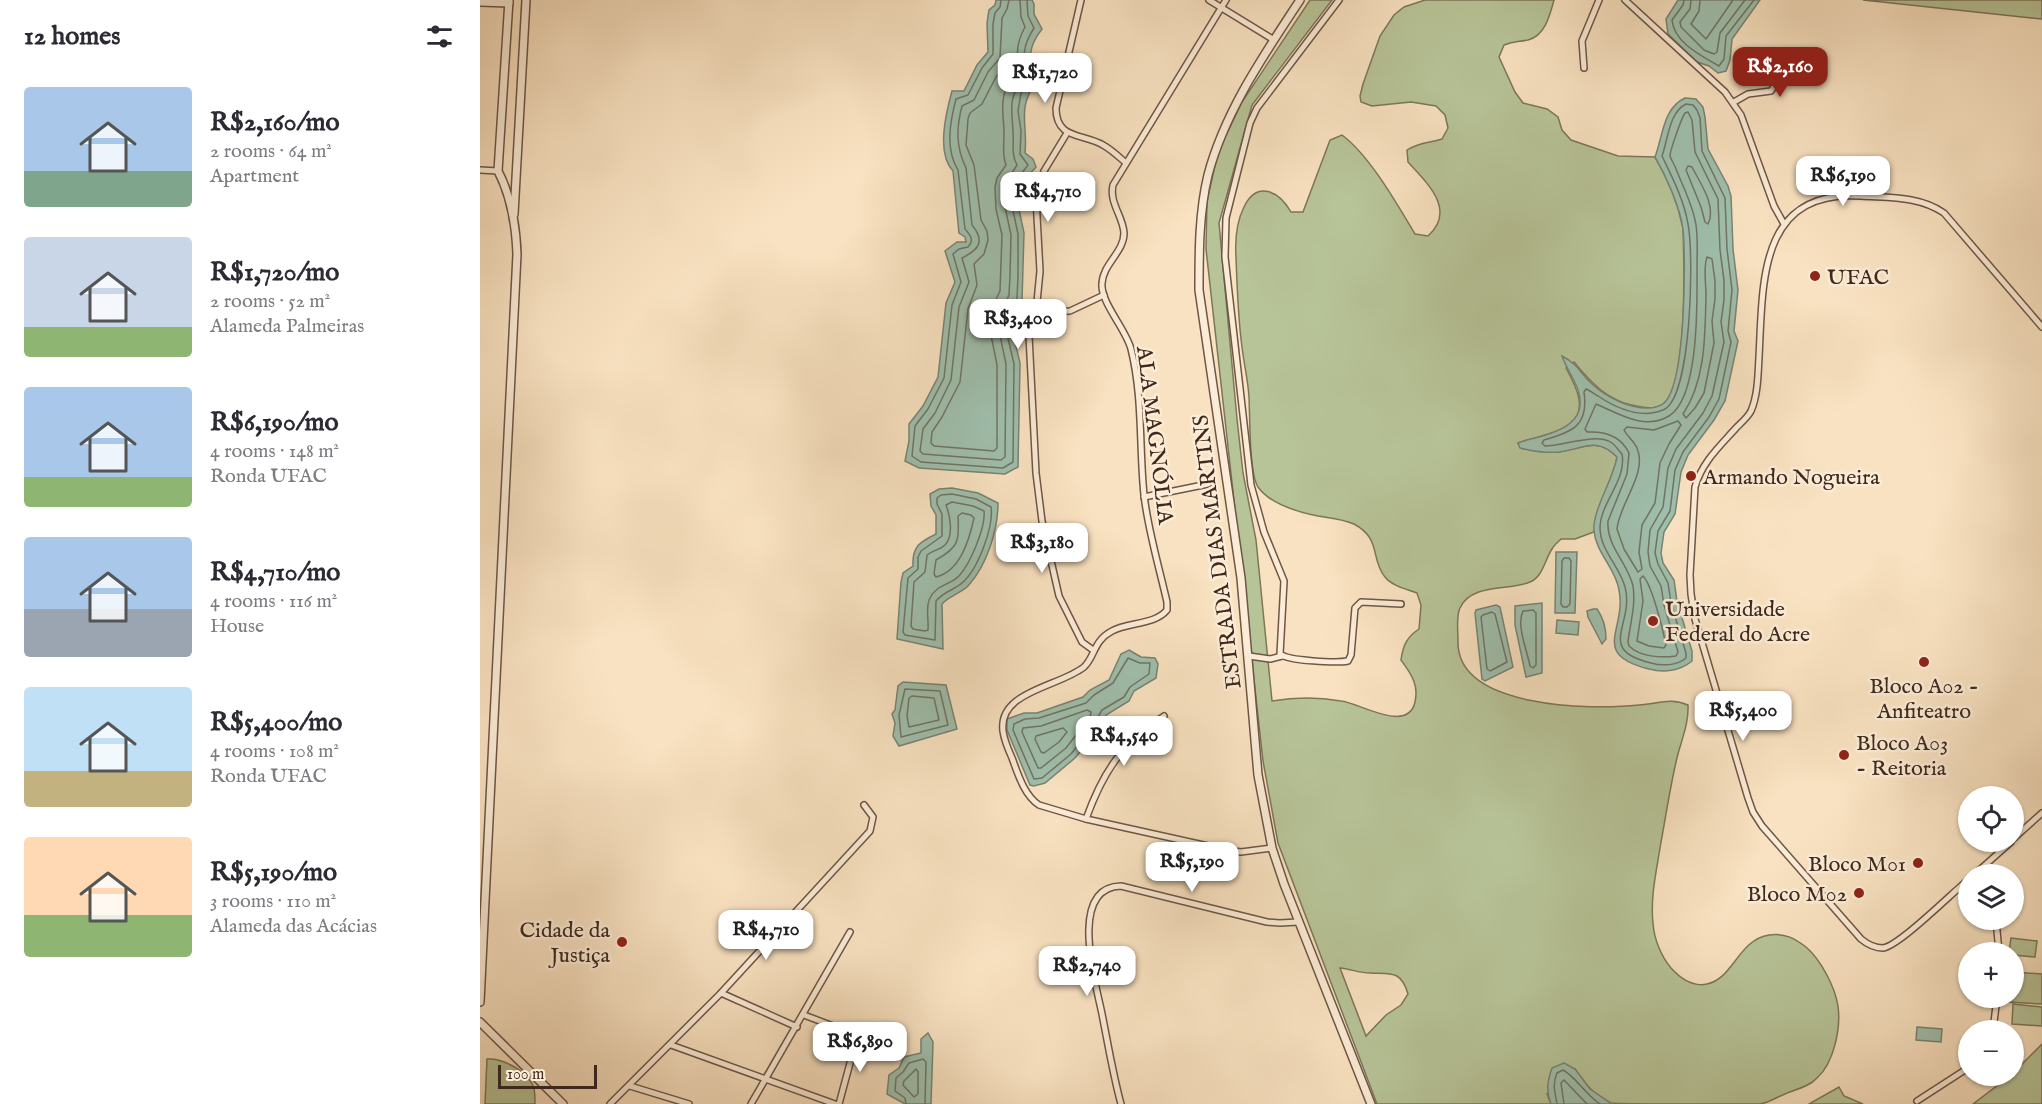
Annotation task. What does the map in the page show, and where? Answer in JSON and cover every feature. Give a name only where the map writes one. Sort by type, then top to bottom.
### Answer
[{"type":"street","points":[[480,1002],[481,939],[517,254],[514,220],[526,0]]},
{"type":"street","points":[[1081,0],[1056,108],[1057,122],[1067,133],[1102,144],[1126,163]]},
{"type":"street","points":[[1209,0],[1274,40]]},
{"type":"street","points":[[1036,312],[1070,311],[1104,295],[1102,284],[1105,270],[1124,237],[1124,230],[1112,201],[1112,192],[1126,163],[1226,0]]},
{"type":"street","name":"ESTRADA DIAS MARTINS","points":[[1300,0],[1242,92],[1220,140],[1208,176],[1204,197],[1199,248],[1199,290],[1232,507],[1249,656],[1258,775],[1272,848],[1298,922],[1371,1104]]},
{"type":"street","points":[[1282,656],[1280,654],[1284,581],[1264,532],[1251,485],[1225,257],[1225,224],[1236,172],[1250,123],[1257,108],[1339,0]]},
{"type":"street","points":[[1584,68],[1582,42],[1599,0]]},
{"type":"street","points":[[1625,0],[1734,102],[1741,114],[1774,206],[1784,224]]},
{"type":"street","points":[[480,2],[509,2],[498,171],[514,220]]},
{"type":"street","points":[[1734,102],[1748,93],[1771,91],[1778,80],[1778,58]]},
{"type":"street","points":[[1067,133],[1044,171],[1036,198],[1040,271],[1036,312],[1029,328],[1029,336],[1036,474],[1042,521],[1059,596],[1082,642],[1093,650],[1085,666],[1013,702],[1004,717],[1003,734],[1018,775],[1032,800],[1039,805],[1086,819],[1226,850],[1241,852],[1272,848]]},
{"type":"street","points":[[480,170],[498,171]]},
{"type":"street","points":[[1958,888],[1890,946],[1875,947],[1861,939],[1753,812],[1695,619],[1690,575],[1695,487],[1699,472],[1706,462],[1751,412],[1757,380],[1766,265],[1784,224],[1804,207],[1827,197],[1842,195],[1925,202],[1944,213],[2042,327]]},
{"type":"street","name":"ALA MAGNÓLIA","points":[[1093,650],[1102,638],[1113,630],[1162,615],[1167,610],[1144,497],[1135,365],[1129,342],[1104,295]]},
{"type":"street","points":[[1144,497],[1208,484]]},
{"type":"street","points":[[1249,656],[1270,659],[1282,656],[1348,661],[1351,655],[1357,604],[1361,602],[1401,604]]},
{"type":"street","points":[[1086,819],[1111,764],[1135,736],[1164,716]]},
{"type":"street","points":[[610,1104],[721,993],[870,831],[873,818],[864,805]]},
{"type":"street","points":[[2024,829],[2042,813]]},
{"type":"street","points":[[1986,864],[1999,852]]},
{"type":"street","points":[[1121,1104],[1089,944],[1090,914],[1100,895],[1106,889],[1121,886],[1267,922],[1298,922]]},
{"type":"street","points":[[751,1104],[850,932]]},
{"type":"street","points":[[721,993],[797,1027]]},
{"type":"street","points":[[671,1045],[837,1104],[857,1037],[804,1015]]},
{"type":"street","points":[[480,1022],[563,1104]]},
{"type":"street","points":[[1917,1101],[1958,1074]]},
{"type":"street","points":[[630,1086],[689,1104]]},
{"type":"street","points":[[807,1104],[810,1096]]},
{"type":"shaded area","points":[[1310,0],[1332,0],[1252,105],[1219,223],[1237,419],[1243,473],[1256,540],[1272,701],[1307,698],[1332,700],[1394,716],[1403,716],[1411,711],[1416,696],[1415,684],[1401,660],[1406,642],[1419,629],[1421,605],[1417,593],[1395,585],[1385,577],[1369,536],[1363,530],[1345,521],[1293,510],[1263,493],[1255,480],[1251,457],[1249,397],[1237,291],[1236,251],[1240,218],[1249,199],[1255,193],[1268,192],[1280,199],[1291,212],[1303,212],[1330,140],[1342,135],[1373,168],[1415,234],[1428,236],[1440,216],[1439,207],[1430,188],[1408,162],[1407,150],[1420,144],[1442,139],[1448,128],[1445,115],[1436,106],[1411,102],[1372,106],[1361,102],[1360,96],[1380,36],[1394,15],[1404,7],[1425,0],[1554,0],[1546,24],[1539,34],[1528,40],[1504,45],[1499,57],[1515,92],[1523,103],[1547,109],[1558,117],[1562,130],[1571,140],[1618,156],[1655,157],[1660,165],[1672,191],[1683,228],[1683,321],[1677,373],[1671,392],[1663,404],[1657,407],[1626,404],[1601,390],[1574,362],[1566,368],[1579,399],[1578,414],[1574,421],[1556,432],[1518,443],[1521,448],[1549,452],[1596,445],[1617,457],[1595,522],[1594,532],[1575,539],[1561,539],[1534,580],[1522,585],[1482,591],[1465,600],[1458,615],[1458,640],[1463,663],[1478,680],[1502,692],[1530,700],[1590,707],[1670,701],[1688,705],[1687,720],[1672,782],[1654,882],[1652,913],[1656,941],[1664,958],[1675,972],[1687,981],[1702,985],[1716,981],[1750,944],[1759,938],[1769,935],[1785,936],[1806,947],[1822,966],[1831,982],[1839,1015],[1835,1045],[1828,1064],[1810,1084],[1760,1104],[1611,1103],[1595,1093],[1575,1069],[1547,1094],[1551,1104],[1377,1104],[1278,843],[1263,761],[1206,249],[1207,201],[1218,152],[1242,102]],"holes":[[[1340,968],[1394,975],[1402,981],[1408,994],[1401,1005],[1386,1015],[1366,1036]]]},
{"type":"shaded area","points":[[1863,0],[2042,0],[2042,19]]},
{"type":"shaded area","points":[[2011,938],[2037,941],[2035,957],[2024,956],[2024,942],[2010,942]]},
{"type":"shaded area","points":[[2024,973],[2042,974],[2042,1004],[2024,1003]]},
{"type":"shaded area","points":[[2024,1005],[2042,1007],[2042,1026],[2024,1025],[2024,1020],[2012,1020],[2013,1008],[2024,1008]]},
{"type":"shaded area","points":[[2042,1044],[2042,1104],[1973,1104],[1997,1086],[2024,1086],[2024,1062]]},
{"type":"shaded area","points":[[487,1059],[501,1061],[522,1072],[534,1089],[535,1104],[485,1104]]},
{"type":"shaded area","points":[[1839,1087],[1844,1096],[1863,1104],[1809,1104]]},
{"type":"water","points":[[996,0],[1032,0],[1034,14],[1042,29],[1031,49],[1035,84],[1026,101],[1024,117],[1025,153],[1033,159],[1036,167],[1018,187],[1018,205],[1024,233],[1022,301],[1010,321],[1020,363],[1018,467],[1005,474],[919,468],[905,461],[909,441],[909,424],[923,406],[938,377],[946,303],[955,282],[945,251],[957,242],[966,242],[965,237],[959,233],[953,171],[945,154],[945,121],[952,91],[964,91],[977,65],[988,52],[989,10],[995,5]]},
{"type":"water","points":[[1678,0],[1760,0],[1732,39],[1730,60],[1726,71],[1718,73],[1709,66],[1697,62],[1668,34],[1666,19]]},
{"type":"water","points":[[1685,98],[1696,99],[1703,107],[1708,149],[1731,196],[1733,249],[1738,290],[1734,331],[1738,341],[1725,401],[1688,455],[1681,472],[1675,514],[1664,532],[1661,553],[1663,563],[1674,580],[1677,601],[1692,651],[1692,661],[1677,669],[1660,671],[1631,663],[1620,656],[1615,648],[1614,639],[1620,604],[1619,590],[1614,575],[1598,547],[1594,523],[1617,457],[1596,445],[1549,452],[1520,448],[1518,443],[1563,428],[1578,414],[1580,403],[1578,390],[1562,356],[1576,366],[1598,389],[1626,404],[1642,408],[1655,407],[1663,404],[1671,393],[1676,374],[1683,321],[1683,229],[1672,192],[1655,157],[1672,108]]},
{"type":"water","points":[[952,488],[978,493],[998,503],[994,536],[981,568],[968,586],[942,604],[943,649],[897,639],[903,573],[913,566],[914,554],[918,546],[936,534],[936,515],[931,506],[930,494],[939,489]]},
{"type":"water","points":[[1556,552],[1577,552],[1575,613],[1555,613]]},
{"type":"water","points":[[1542,603],[1542,673],[1526,677],[1515,625],[1515,606]]},
{"type":"water","points":[[1496,605],[1500,607],[1513,667],[1485,681],[1482,679],[1475,613],[1476,610]]},
{"type":"water","points":[[1597,609],[1606,631],[1606,639],[1602,644],[1588,617],[1587,611]]},
{"type":"water","points":[[1557,620],[1579,622],[1578,635],[1556,633]]},
{"type":"water","points":[[1129,650],[1141,657],[1155,658],[1158,664],[1156,678],[1134,691],[1129,701],[1106,715],[1095,734],[1075,758],[1045,783],[1030,785],[1007,730],[1007,719],[1024,713],[1037,713],[1083,697],[1090,690],[1109,680],[1121,654]]},
{"type":"water","points":[[903,682],[946,685],[957,729],[899,746],[893,736],[895,723],[892,714],[895,710],[898,686]]},
{"type":"water","points":[[1917,1027],[1942,1029],[1941,1042],[1916,1040]]},
{"type":"water","points":[[928,1033],[933,1042],[931,1104],[905,1104],[887,1094],[889,1075],[899,1068],[904,1057],[921,1053],[921,1039]]},
{"type":"water","points":[[1564,1063],[1575,1069],[1590,1089],[1612,1104],[1551,1104],[1548,1095],[1550,1073],[1552,1068]]},
{"type":"place","name":"UFAC","points":[[1815,276]]},
{"type":"place","name":"Armando Nogueira","points":[[1691,476]]},
{"type":"place","name":"Universidade Federal do Acre","points":[[1653,621]]},
{"type":"place","name":"Bloco A02 - Anfiteatro","points":[[1924,662]]},
{"type":"place","name":"Bloco A03 - Reitoria","points":[[1844,755]]},
{"type":"place","name":"Bloco M01","points":[[1918,863]]},
{"type":"place","name":"Bloco M02","points":[[1859,893]]},
{"type":"place","name":"Cidade da Justiça","points":[[622,942]]}]
